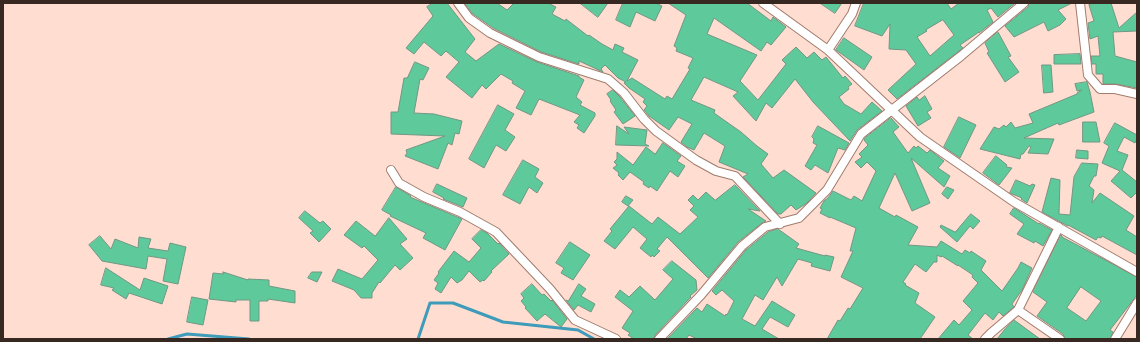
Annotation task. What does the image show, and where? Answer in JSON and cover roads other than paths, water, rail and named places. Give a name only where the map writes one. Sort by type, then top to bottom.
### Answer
[{"type":"street","points":[[458,3],[469,18],[490,33],[539,57],[608,79],[624,93],[644,119],[656,131],[696,160],[716,171],[735,176],[780,224]]},
{"type":"street","points":[[763,3],[828,50],[920,137],[1014,202],[1137,272]]},
{"type":"street","points":[[828,50],[852,14],[856,3]]},
{"type":"street","points":[[659,339],[701,295],[742,246],[765,227],[799,218],[827,190],[860,134],[961,56],[1024,3]]},
{"type":"street","points":[[1080,3],[1088,75],[1100,89],[1115,89],[1137,94]]},
{"type":"street","points":[[391,170],[399,183],[424,197],[460,212],[496,232],[550,289],[575,320],[616,339]]},
{"type":"street","points":[[985,339],[1018,310],[1059,228]]},
{"type":"street","points":[[1115,339],[1137,303]]},
{"type":"street","points":[[1018,310],[1060,339]]},
{"type":"waterway","points":[[418,339],[430,303],[453,303],[503,322],[578,330],[594,339]]},
{"type":"waterway","points":[[168,339],[187,334],[249,339]]}]
